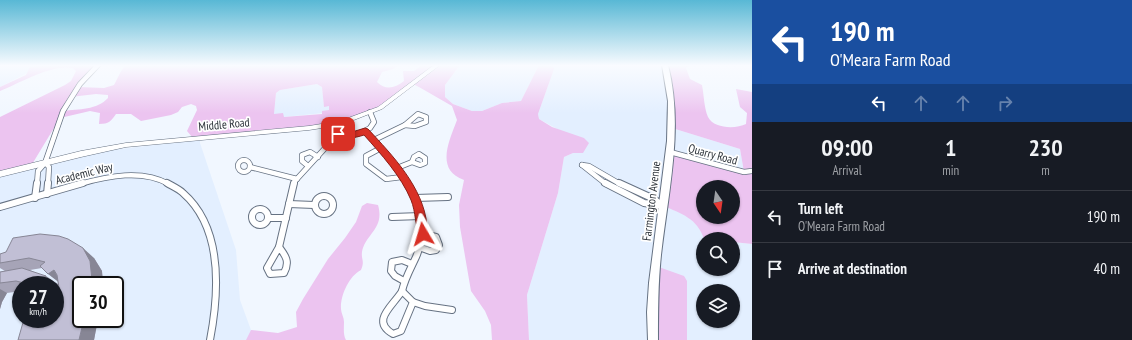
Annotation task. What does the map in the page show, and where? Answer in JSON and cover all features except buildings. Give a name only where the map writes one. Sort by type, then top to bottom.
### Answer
[{"type":"main road","name":"Farmington Avenue","points":[[653,340],[653,296],[670,152],[672,112],[667,81]]},
{"type":"street","points":[[35,198],[38,171],[45,163],[66,104],[83,81]]},
{"type":"street","name":"Middle Road","points":[[0,174],[97,151],[141,143],[329,125],[370,112],[393,99],[416,81]]},
{"type":"street","points":[[329,125],[338,134],[352,136],[370,128],[374,122],[370,112]]},
{"type":"street","points":[[374,140],[405,125]]},
{"type":"street","points":[[365,131],[397,168],[415,198],[421,216],[423,234],[412,264],[404,280],[402,291],[389,305],[383,320],[386,332],[393,334],[401,330],[413,302]]},
{"type":"street","points":[[279,247],[287,257],[288,266],[284,273],[275,275],[270,274],[267,268],[279,247],[289,204],[297,179],[338,134]]},
{"type":"street","points":[[381,148],[366,156],[366,164],[385,180],[402,177]]},
{"type":"street","points":[[308,166],[302,161],[302,155],[310,152],[318,156]]},
{"type":"street","name":"Quarry Road","points":[[670,152],[744,172],[752,171]]},
{"type":"street","points":[[397,168],[412,162]]},
{"type":"street","points":[[45,163],[49,167],[47,194]]},
{"type":"street","points":[[582,165],[589,166],[623,186],[654,199],[663,206],[652,206],[619,191],[587,172],[582,165]]},
{"type":"street","points":[[250,167],[297,179]]},
{"type":"street","name":"Academic Way","points":[[0,207],[102,178],[132,175],[146,176],[164,181],[185,196],[202,216],[213,246],[216,303],[210,340]]},
{"type":"street","points":[[415,198],[448,197]]},
{"type":"street","points":[[289,204],[314,205]]},
{"type":"street","points":[[392,217],[421,216]]},
{"type":"street","points":[[268,218],[286,218]]},
{"type":"street","points":[[419,247],[432,251],[436,250],[439,245],[436,237],[423,234]]},
{"type":"street","points":[[404,280],[392,274],[390,268],[392,262],[402,260],[412,264]]},
{"type":"street","points":[[402,291],[413,302],[425,306],[452,310]]},
{"type":"shaded area","points":[[0,81],[12,81],[0,87]]},
{"type":"shaded area","points":[[13,81],[23,81],[0,91],[0,87]]},
{"type":"shaded area","points":[[71,81],[84,81],[78,87],[104,88],[114,85],[116,81],[378,81],[380,85],[390,88],[404,81],[448,81],[445,85],[445,97],[453,104],[472,111],[482,111],[502,103],[521,101],[531,81],[550,81],[538,114],[539,119],[552,127],[584,138],[589,143],[583,153],[573,153],[564,157],[558,193],[527,295],[529,340],[492,340],[491,325],[485,311],[471,291],[460,227],[459,205],[464,180],[455,175],[447,162],[448,146],[457,120],[452,106],[419,87],[413,84],[374,110],[341,122],[299,130],[256,134],[193,138],[187,131],[197,110],[196,106],[191,104],[182,107],[178,112],[171,115],[141,121],[131,114],[116,114],[109,122],[102,124],[99,124],[100,113],[90,111],[60,118],[31,166],[0,174],[0,117]],"holes":[[[317,84],[322,87],[324,107],[329,106],[329,110],[322,111],[322,114],[284,117],[283,113],[274,114],[276,93],[280,90]],[[96,94],[108,95],[108,98],[99,105],[63,111],[70,97]]]},
{"type":"shaded area","points":[[448,81],[531,81],[521,101],[502,103],[482,111],[472,111],[453,104],[445,97],[445,85]]},
{"type":"shaded area","points":[[550,81],[668,81],[672,128],[740,149],[744,172],[686,157],[663,206],[684,214],[701,230],[702,232],[696,232],[696,276],[740,276],[740,243],[752,244],[752,340],[687,340],[687,281],[653,340],[529,340],[527,295],[558,193],[564,157],[573,153],[583,152],[559,130],[539,119],[538,114]]},
{"type":"shaded area","points":[[668,81],[694,81],[702,85],[708,117],[715,124],[726,127],[737,127],[746,124],[747,113],[740,107],[736,89],[752,92],[752,244],[740,243],[740,232],[701,232],[698,226],[688,218],[663,206],[670,152],[744,172],[740,149],[672,128]]},
{"type":"shaded area","points":[[317,84],[322,87],[324,106],[329,106],[329,110],[323,113],[284,117],[274,114],[276,93],[280,90]]},
{"type":"shaded area","points":[[200,140],[236,250],[240,300],[251,330],[285,340],[0,340],[0,177],[111,150]]},
{"type":"shaded area","points":[[367,203],[378,205],[379,220],[377,226],[364,246],[362,252],[363,264],[361,270],[349,282],[342,298],[341,311],[344,320],[344,334],[346,340],[246,340],[251,330],[278,333],[297,327],[296,312],[303,299],[328,259],[356,222],[362,206]]},
{"type":"shaded area","points":[[656,266],[684,276],[687,281],[687,340],[653,340]]},
{"type":"route","points":[[338,134],[352,136],[365,131],[381,148],[397,168],[415,198],[421,216],[423,234]]}]
